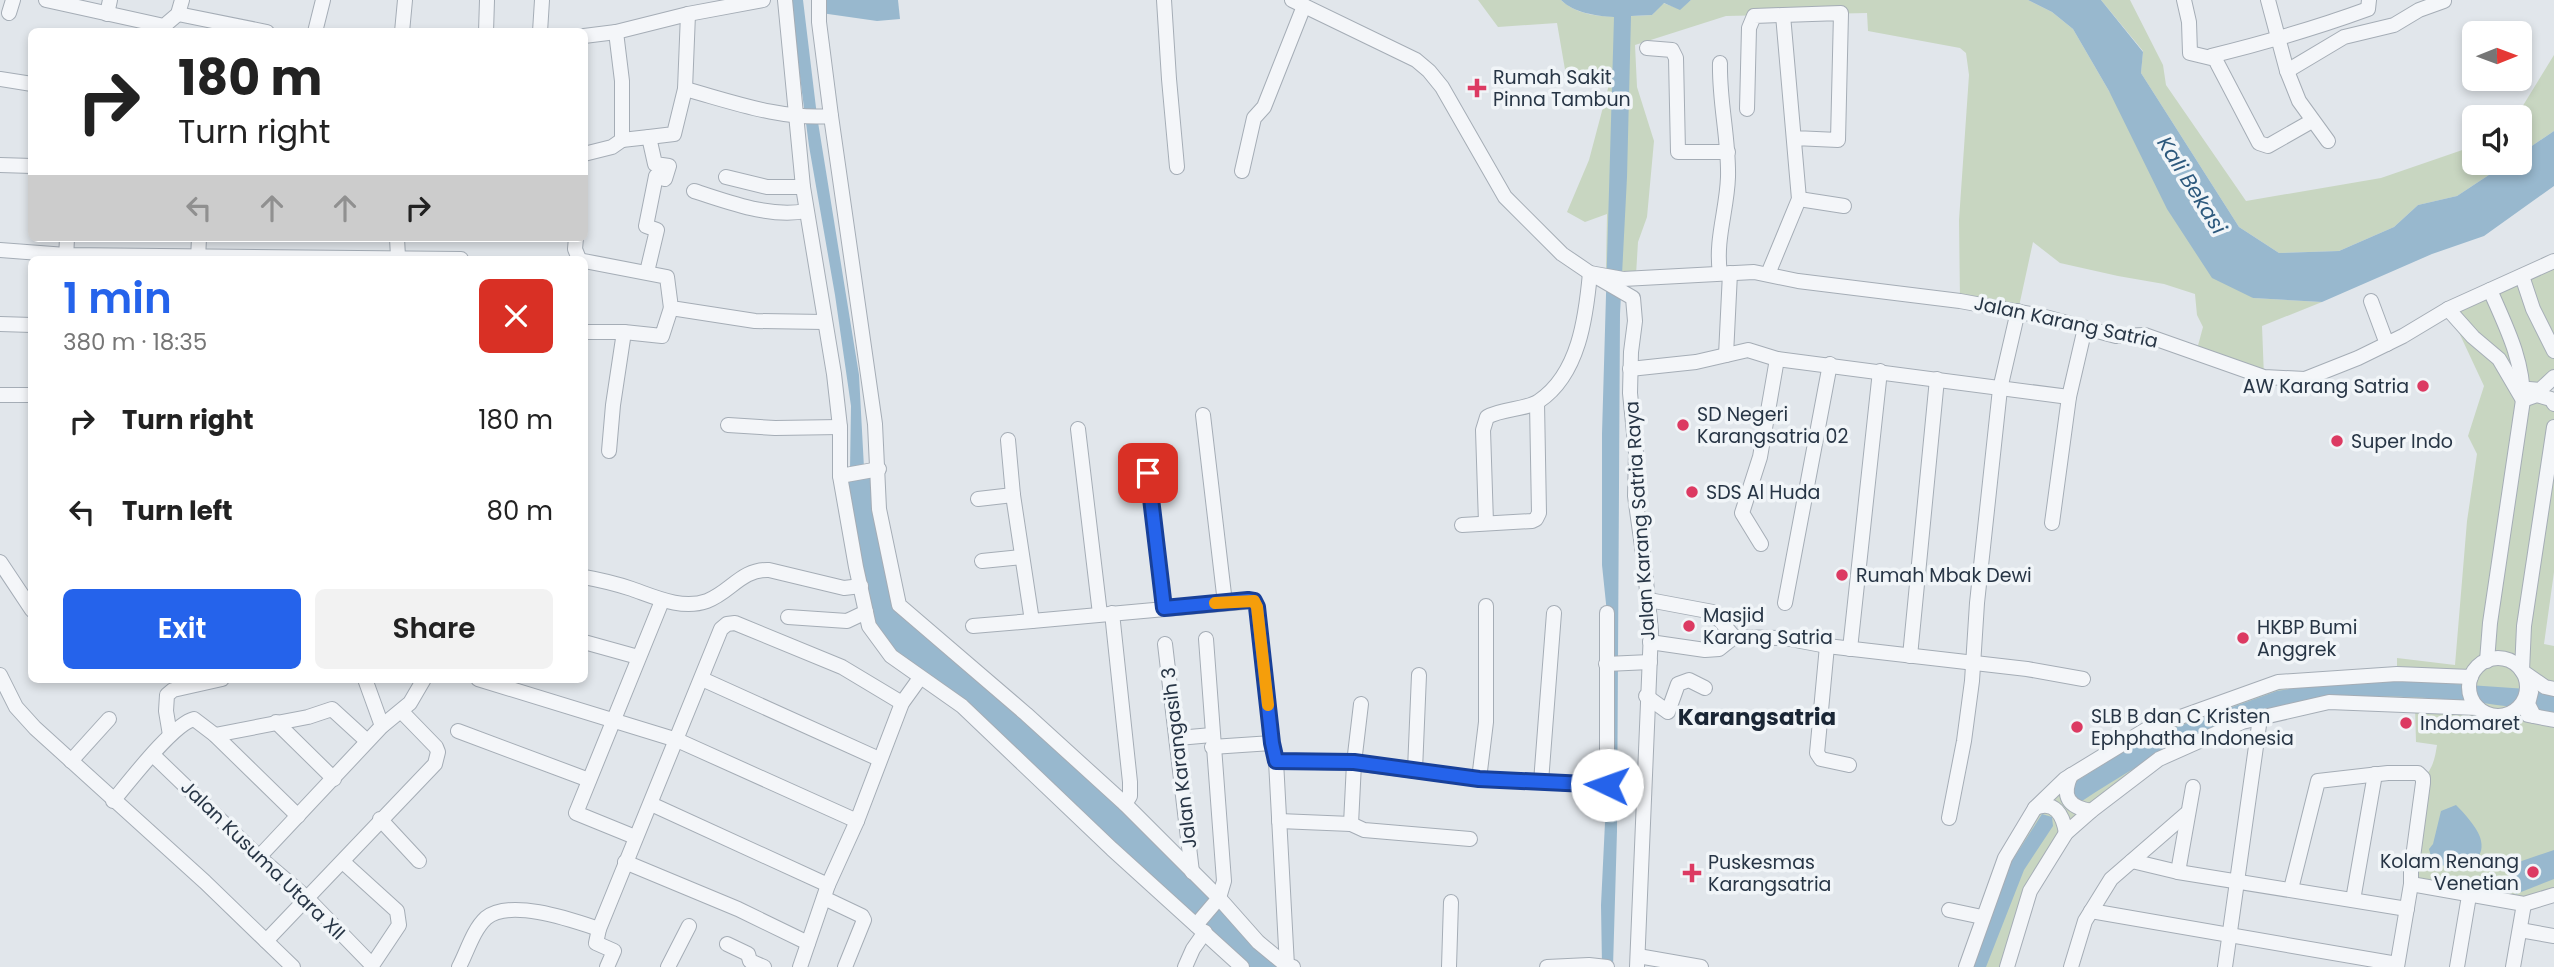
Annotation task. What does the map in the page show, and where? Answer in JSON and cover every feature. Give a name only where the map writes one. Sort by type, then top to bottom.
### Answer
[{"type":"street","points":[[46,0],[109,7],[164,26],[180,7],[250,28]]},
{"type":"street","points":[[316,28],[323,0]]},
{"type":"street","points":[[402,28],[405,0]]},
{"type":"street","points":[[486,28],[487,0]]},
{"type":"street","points":[[540,28],[542,0]]},
{"type":"street","points":[[588,36],[616,32],[688,14],[763,0]]},
{"type":"street","points":[[785,0],[806,211],[839,427],[840,475],[869,626],[891,656],[962,706],[1112,849],[1242,967]]},
{"type":"street","points":[[819,0],[826,117],[869,368],[879,470],[879,509],[899,605],[1026,714],[1125,804],[1219,898],[1258,942],[1290,966]]},
{"type":"street","points":[[1164,0],[1177,167]]},
{"type":"street","points":[[2184,0],[2189,22],[2190,53],[2198,56],[2211,56],[2280,39],[2368,9],[2369,0]]},
{"type":"street","points":[[2268,0],[2287,71],[2299,101],[2328,141]]},
{"type":"street","points":[[2287,71],[2344,37],[2394,25],[2443,0]]},
{"type":"street","points":[[1242,171],[1254,118],[1264,107],[1298,3]]},
{"type":"street","name":"Jalan Karang Satria","points":[[1298,3],[1416,60],[1429,71],[1442,86],[1505,197],[1562,254],[1590,273],[1623,279],[1644,279],[1754,272],[1798,281],[1945,299],[2018,311],[2126,337],[2145,335],[2264,377],[2305,379],[2387,344],[2448,309],[2554,261]]},
{"type":"street","points":[[1747,109],[1749,28],[1754,16],[1841,13],[1838,141],[1794,138]]},
{"type":"street","points":[[588,153],[622,140],[674,134],[685,89],[688,14]]},
{"type":"street","points":[[1768,274],[1799,199],[1783,15]]},
{"type":"street","points":[[616,32],[622,81],[622,140]]},
{"type":"street","points":[[1647,48],[1672,50],[1675,54],[1678,75],[1678,152],[1728,152]]},
{"type":"street","points":[[2211,56],[2259,143],[2268,146],[2312,121]]},
{"type":"street","points":[[1720,64],[1719,93],[1728,152],[1728,180],[1717,254],[1725,273],[1726,355]]},
{"type":"street","points":[[0,79],[28,83]]},
{"type":"street","points":[[685,89],[772,113],[795,117],[826,117]]},
{"type":"street","points":[[647,272],[657,230],[646,226],[656,176],[665,179],[669,166],[655,164],[649,136]]},
{"type":"street","points":[[0,164],[28,166]]},
{"type":"street","points":[[726,177],[768,187],[803,187]]},
{"type":"street","points":[[694,191],[761,210],[780,213],[806,211]]},
{"type":"street","points":[[1799,199],[1844,206]]},
{"type":"street","points":[[0,250],[56,256]]},
{"type":"street","points":[[588,262],[667,277],[671,307],[662,336],[588,332]]},
{"type":"street","points":[[1486,523],[1483,430],[1487,417],[1497,411],[1538,403],[1559,383],[1572,360],[1586,312],[1590,273],[1633,298],[1635,321],[1630,369]]},
{"type":"street","points":[[2522,276],[2533,309],[2554,351]]},
{"type":"street","points":[[1630,369],[1644,279]]},
{"type":"street","points":[[2487,661],[2490,624],[2524,400],[2520,363],[2512,338],[2490,290]]},
{"type":"street","points":[[2371,301],[2387,344]]},
{"type":"street","points":[[671,307],[755,321],[824,322]]},
{"type":"street","points":[[2448,309],[2473,337],[2498,359],[2524,400]]},
{"type":"street","points":[[1949,818],[1964,741],[1974,663],[1977,603],[2000,389],[2018,311]]},
{"type":"street","points":[[0,324],[28,325]]},
{"type":"street","points":[[2052,523],[2069,397],[2085,328]]},
{"type":"street","points":[[608,451],[624,332]]},
{"type":"street","points":[[1630,369],[1696,362],[1748,350],[1777,359],[2069,397]]},
{"type":"street","points":[[1761,544],[1742,513],[1760,457],[1777,359]]},
{"type":"street","points":[[1785,604],[1830,364]]},
{"type":"street","name":"Jalan Karang Satria Raya","points":[[1630,369],[1636,453],[1635,496],[1649,600],[1650,642],[1637,962]]},
{"type":"street","points":[[1850,649],[1880,371]]},
{"type":"street","points":[[2523,382],[2527,388],[2540,390],[2554,377]]},
{"type":"street","points":[[1910,656],[1937,379]]},
{"type":"street","points":[[0,395],[28,395]]},
{"type":"street","points":[[2524,400],[2538,395],[2551,399],[2554,404]]},
{"type":"street","points":[[1462,525],[1532,522],[1536,519],[1539,513],[1538,403]]},
{"type":"street","points":[[1203,415],[1224,603]]},
{"type":"street","points":[[728,425],[775,428],[839,427]]},
{"type":"street","points":[[2007,967],[2030,891],[2066,833],[2158,759],[2206,736],[2260,718],[2329,702],[2478,708],[2494,716],[2519,708],[2526,695],[2527,684],[2522,671],[2528,597],[2554,427]]},
{"type":"street","points":[[1078,429],[1130,782],[1130,796],[1125,804]]},
{"type":"street","points":[[1008,440],[1013,495],[1032,621]]},
{"type":"street","points":[[840,475],[879,470]]},
{"type":"street","points":[[1148,473],[1164,608]]},
{"type":"street","points":[[978,499],[1013,495]]},
{"type":"street","points":[[982,561],[1022,557]]},
{"type":"street","points":[[0,562],[28,604]]},
{"type":"street","points":[[588,578],[632,589],[662,601],[703,603],[756,569],[844,588],[861,586]]},
{"type":"street","points":[[1649,600],[1713,612],[1734,637]]},
{"type":"street","points":[[635,836],[576,813],[662,601]]},
{"type":"street","points":[[973,626],[1254,601],[1257,607],[1276,761],[1290,966]]},
{"type":"street","points":[[1479,779],[1486,722],[1486,606]]},
{"type":"street","points":[[788,617],[848,621],[866,612]]},
{"type":"street","points":[[1541,782],[1553,613]]},
{"type":"street","points":[[1607,613],[1607,785]]},
{"type":"street","points":[[607,967],[614,951],[596,943],[599,929],[721,629],[727,624],[735,624],[842,667],[902,703]]},
{"type":"street","points":[[1650,642],[1704,650],[1719,649],[1734,637],[1785,638],[1827,646],[2083,679]]},
{"type":"street","points":[[1185,967],[1200,928],[1219,898],[1224,881],[1206,639]]},
{"type":"street","points":[[588,643],[638,657]]},
{"type":"street","name":"Jalan Karangasih 3","points":[[1165,643],[1192,872]]},
{"type":"street","points":[[1827,646],[1817,753],[1821,759],[1849,765]]},
{"type":"street","points":[[2523,652],[2530,667],[2550,688]]},
{"type":"street","points":[[2478,708],[2470,693],[2471,677],[2480,665],[2487,661],[2505,659],[2550,688]]},
{"type":"street","points":[[1606,664],[1650,662]]},
{"type":"street","points":[[1966,967],[2005,858],[2035,808],[2071,775],[2147,729],[2278,682],[2397,674],[2471,677]]},
{"type":"street","points":[[0,675],[16,707],[35,728],[205,882],[293,967]]},
{"type":"street","points":[[1415,770],[1419,675]]},
{"type":"street","points":[[800,967],[826,892],[857,821],[902,703],[920,678]]},
{"type":"street","points":[[702,679],[879,760]]},
{"type":"street","points":[[1646,696],[1668,712],[1678,684],[1689,680],[1704,688]]},
{"type":"street","points":[[170,735],[166,711],[167,695],[173,690],[204,683]]},
{"type":"street","points":[[366,683],[382,726]]},
{"type":"street","points":[[259,857],[367,741],[410,704],[422,683]]},
{"type":"street","points":[[491,683],[677,740],[857,821]]},
{"type":"street","points":[[2534,716],[2528,698],[2532,691],[2550,688]]},
{"type":"street","points":[[1351,824],[1354,762],[1361,704]]},
{"type":"street","points":[[215,735],[308,718],[332,709],[367,741]]},
{"type":"street","points":[[266,942],[435,764],[436,747],[402,712]]},
{"type":"street","points":[[2512,712],[2554,720]]},
{"type":"street","points":[[2225,967],[2260,718]]},
{"type":"street","points":[[71,761],[108,719]]},
{"type":"street","points":[[113,801],[170,735],[187,721],[194,719],[215,735],[298,816]]},
{"type":"street","points":[[276,722],[334,779]]},
{"type":"street","points":[[458,731],[589,780]]},
{"type":"street","points":[[1178,738],[1272,743]]},
{"type":"street","name":"Jalan Kusuma Utara XII","points":[[153,755],[259,857],[306,897],[372,966]]},
{"type":"street","points":[[1276,761],[1354,762],[1479,779],[1643,787]]},
{"type":"street","points":[[2091,912],[2397,965],[2411,884],[2410,872],[2423,778],[2418,773],[2375,774],[2321,780],[2316,784],[2291,889]]},
{"type":"street","points":[[2353,900],[2375,774]]},
{"type":"street","points":[[2071,775],[2066,789],[2068,799],[2079,808],[2091,811]]},
{"type":"street","points":[[2178,872],[2186,814],[2193,787]]},
{"type":"street","points":[[651,804],[826,892],[862,916],[864,920],[845,967]]},
{"type":"street","points":[[2035,808],[2045,805],[2057,810],[2064,821],[2066,833]]},
{"type":"street","points":[[2071,967],[2082,929],[2111,880],[2186,814]]},
{"type":"street","points":[[380,820],[419,861]]},
{"type":"street","points":[[1279,821],[1351,824],[1364,830],[1470,839]]},
{"type":"street","points":[[2132,861],[2178,872],[2407,909]]},
{"type":"street","points":[[343,862],[397,911],[400,918],[399,925],[372,966]]},
{"type":"street","points":[[625,862],[738,909],[808,943]]},
{"type":"street","points":[[2411,884],[2524,904],[2554,895]]},
{"type":"street","points":[[2457,967],[2469,896]]},
{"type":"street","points":[[1449,967],[1451,902]]},
{"type":"street","points":[[2513,967],[2524,904]]},
{"type":"street","points":[[459,967],[480,925],[496,912],[510,909],[563,918],[599,929]]},
{"type":"street","points":[[1949,910],[1982,917]]},
{"type":"street","points":[[668,967],[689,926]]},
{"type":"street","points":[[2520,930],[2554,936]]},
{"type":"street","points":[[727,944],[748,954],[749,964],[764,967]]},
{"type":"street","points":[[1637,962],[1701,967]]},
{"type":"street","points":[[1547,967],[1607,967]]},
{"type":"green space","points":[[1478,0],[1561,0],[1581,12],[1617,16],[1652,15],[1663,3],[1680,9],[1691,0],[2028,0],[2052,12],[2073,29],[2109,91],[2253,298],[2322,302],[2262,326],[2264,377],[2196,353],[2203,327],[2197,315],[2195,294],[2164,284],[2060,263],[2033,242],[2018,311],[1960,301],[1959,220],[1969,75],[1966,53],[1960,48],[1868,31],[1867,13],[1726,16],[1635,45],[1637,87],[1654,141],[1647,217],[1638,242],[1636,275],[1606,269],[1607,214],[1585,222],[1567,212],[1589,160],[1611,77],[1568,87],[1557,23],[1498,27]]},
{"type":"green space","points":[[2101,0],[2130,0],[2163,65],[2166,85],[2246,201],[2381,178],[2462,150],[2462,175],[2489,175],[2457,196],[2418,205],[2394,227],[2339,251],[2279,253],[2239,227],[2141,73],[2143,51]]},
{"type":"green space","points":[[2554,55],[2554,131],[2532,146],[2532,105],[2523,105]]},
{"type":"green space","points":[[2554,261],[2554,377],[2541,389],[2554,404],[2554,572],[2544,644],[2554,646],[2554,895],[2533,903],[2411,884],[2423,778],[2431,767],[2437,745],[2416,742],[2415,706],[2329,702],[2206,736],[2091,811],[2030,891],[2007,967],[1966,967],[2035,808],[2147,729],[2278,682],[2397,673],[2397,658],[2455,665],[2467,521],[2477,454],[2468,436],[2484,386],[2448,309]]},
{"type":"water","points":[[790,0],[803,0],[817,116],[859,375],[864,468],[850,470],[851,406],[809,146]]},
{"type":"water","points":[[819,0],[898,0],[900,19],[877,21],[821,13]]},
{"type":"water","points":[[1561,0],[1691,0],[1680,10],[1664,3],[1652,15],[1631,16],[1620,314],[1617,831],[1613,967],[1602,966],[1601,905],[1607,781],[1607,613],[1602,565],[1602,434],[1614,17],[1579,11]]},
{"type":"water","name":"Kali Bekasi","points":[[2028,0],[2101,0],[2143,52],[2141,73],[2239,227],[2279,253],[2339,251],[2394,227],[2418,205],[2457,196],[2489,175],[2532,175],[2532,146],[2554,131],[2554,186],[2484,236],[2432,254],[2322,302],[2253,298],[2212,278],[2167,209],[2109,91],[2073,29],[2052,12]]},
{"type":"water","points":[[879,469],[899,605],[1293,967],[1242,967],[876,637],[840,476]]},
{"type":"water","points":[[2396,680],[2527,689],[2554,696],[2554,715],[2490,704],[2416,697],[2343,697],[2279,706],[2227,723],[2175,746],[2079,803],[2070,799],[2075,782],[2146,738],[2277,691],[2322,684]]},
{"type":"water","points":[[2456,805],[2476,828],[2482,847],[2474,861],[2458,867],[2449,867],[2432,860],[2429,849],[2433,844],[2441,811]]},
{"type":"water","points":[[2042,814],[2052,817],[2053,826],[2024,870],[1986,967],[1972,967],[2010,864]]},
{"type":"water","name":"Kolam Renang Venetian","points":[[2554,850],[2554,879],[2516,894],[2510,865]]},
{"type":"slow traffic","points":[[1215,603],[1254,601],[1257,607],[1268,705]]},
{"type":"place","name":"Rumah Sakit Pinna Tambun","points":[[1477,88]]},
{"type":"place","name":"AW Karang Satria","points":[[2423,386]]},
{"type":"place","name":"SD Negeri Karangsatria 02","points":[[1683,425]]},
{"type":"place","name":"Super Indo","points":[[2337,441]]},
{"type":"place","name":"SDS Al Huda","points":[[1692,492]]},
{"type":"place","name":"Rumah Mbak Dewi","points":[[1842,575]]},
{"type":"place","name":"Masjid Karang Satria","points":[[1689,626]]},
{"type":"place","name":"HKBP Bumi Anggrek","points":[[2243,638]]},
{"type":"place","name":"Indomaret","points":[[2406,723]]},
{"type":"place","name":"SLB B dan C Kristen Ephphatha Indonesia","points":[[2077,727]]},
{"type":"place","name":"Kolam Renang Venetian","points":[[2533,872]]},
{"type":"place","name":"Puskesmas Karangsatria","points":[[1692,873]]},
{"type":"district","name":"Karangsatria","points":[[1757,717]]},
{"type":"route","points":[[1148,473],[1164,608],[1248,600],[1254,601],[1257,607],[1276,761],[1354,762],[1479,779],[1607,785]]}]
